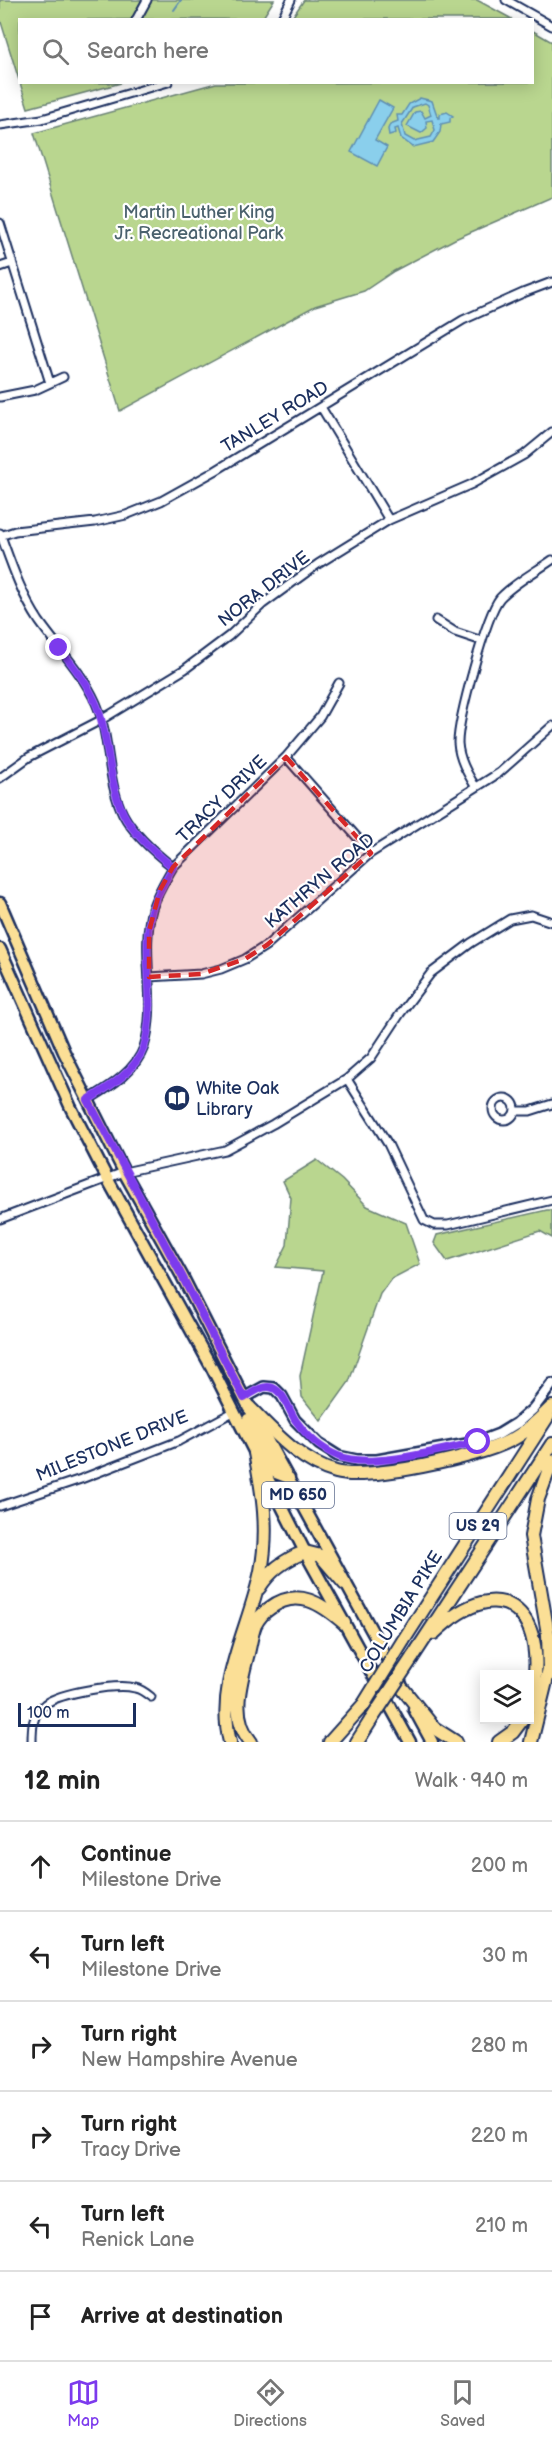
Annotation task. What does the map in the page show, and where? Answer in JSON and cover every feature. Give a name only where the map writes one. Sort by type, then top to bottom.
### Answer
[{"type":"highway","points":[[246,1402],[307,1460],[335,1472],[350,1475],[382,1473],[482,1451],[509,1442],[552,1409]]},
{"type":"highway","name":"COLUMBIA PIKE","points":[[339,1742],[552,1409]]},
{"type":"highway","name":"COLUMBIA PIKE","points":[[358,1742],[370,1720],[552,1444]]},
{"type":"highway","points":[[230,1742],[227,1717],[228,1693],[261,1574],[266,1524],[255,1453]]},
{"type":"highway","points":[[531,1742],[549,1669],[549,1634],[531,1536],[538,1499],[552,1461]]},
{"type":"highway","points":[[254,1596],[266,1577],[282,1563],[305,1552],[321,1556],[345,1584]]},
{"type":"highway","points":[[251,1742],[243,1730],[238,1707],[255,1626],[264,1612],[277,1603],[306,1598],[329,1610],[344,1623]]},
{"type":"highway","points":[[420,1647],[447,1620],[472,1605],[499,1602],[516,1609],[530,1620],[539,1649],[534,1685]]},
{"type":"highway","points":[[404,1689],[434,1728],[456,1742]]},
{"type":"highway","points":[[330,1742],[364,1704]]},
{"type":"highway","points":[[499,1742],[513,1732],[519,1724]]},
{"type":"main road","name":"MD 650","points":[[0,903],[41,1001],[124,1172],[182,1276],[246,1402],[432,1742]]},
{"type":"main road","name":"MD 650","points":[[0,949],[71,1108],[107,1178],[211,1366],[305,1552],[410,1742]]},
{"type":"main road","points":[[25,1008],[41,1001]]},
{"type":"main road","points":[[211,1366],[218,1368],[232,1392],[246,1402]]},
{"type":"main road","points":[[235,1411],[238,1409],[243,1411],[276,1473],[289,1478]]},
{"type":"street","points":[[137,18],[147,0]]},
{"type":"street","points":[[282,18],[291,0]]},
{"type":"street","points":[[506,0],[552,26]]},
{"type":"street","points":[[135,84],[137,92]]},
{"type":"street","points":[[0,125],[42,119],[162,84]]},
{"type":"street","points":[[0,223],[50,383]]},
{"type":"street","points":[[0,267],[12,263]]},
{"type":"street","name":"TANLEY ROAD","points":[[0,534],[95,522],[126,515],[161,501],[463,320],[552,282]]},
{"type":"street","points":[[0,397],[35,390],[63,377]]},
{"type":"street","points":[[321,407],[389,520]]},
{"type":"street","name":"NORA DRIVE","points":[[0,778],[29,757],[101,720],[185,669],[229,636],[264,604],[389,520],[472,484],[524,455],[552,432]]},
{"type":"street","points":[[0,534],[29,605],[77,671],[96,704],[113,783],[124,815],[134,830],[173,867]]},
{"type":"street","points":[[475,786],[465,769],[458,743],[461,720],[491,612],[500,599],[552,560]]},
{"type":"street","points":[[436,620],[455,632],[482,640]]},
{"type":"street","name":"TRACY DRIVE","points":[[88,1100],[118,1081],[131,1067],[143,1048],[148,1024],[149,932],[152,909],[173,867],[286,758],[320,717],[339,683]]},
{"type":"street","name":"KATHRYN ROAD","points":[[149,977],[201,974],[245,959],[267,945],[371,853],[499,773],[552,726]]},
{"type":"street","points":[[286,758],[371,853]]},
{"type":"street","points":[[0,1219],[124,1172],[225,1150],[348,1079],[371,1058],[431,973],[471,943],[510,919],[531,915],[552,922]]},
{"type":"street","points":[[348,1079],[388,1144],[424,1220],[434,1225],[448,1225],[552,1200]]},
{"type":"street","points":[[515,1111],[530,1111],[552,1104]]},
{"type":"street","points":[[246,1402],[264,1387],[274,1388],[282,1396],[295,1420],[319,1444],[338,1456],[357,1460],[377,1460],[478,1442],[499,1434],[517,1423],[533,1409],[552,1384]]},
{"type":"street","name":"MILESTONE DRIVE","points":[[0,1506],[81,1479],[169,1445],[235,1411]]},
{"type":"street","points":[[32,1742],[32,1722],[37,1713],[45,1704],[58,1698],[75,1693],[126,1686],[138,1688],[151,1697]]},
{"type":"highlighted area","points":[[286,757],[371,853],[267,945],[245,959],[201,974],[149,977],[149,931],[160,890],[173,867]]},
{"type":"green space","points":[[0,0],[274,0],[263,18],[18,18],[18,77],[0,19]]},
{"type":"green space","points":[[304,0],[477,0],[510,18],[292,18]]},
{"type":"green space","name":"Martin Luther King Jr. Recreational Park","points":[[534,32],[552,42],[552,197],[455,239],[394,271],[364,291],[315,306],[120,411],[34,133],[212,84],[534,84]]},
{"type":"green space","points":[[21,84],[117,84],[28,108]]},
{"type":"green space","points":[[317,1160],[342,1180],[367,1206],[406,1223],[420,1264],[391,1279],[380,1294],[349,1382],[321,1421],[302,1397],[300,1376],[323,1271],[276,1267],[287,1245],[291,1198],[283,1181]]},
{"type":"green space","points":[[552,1210],[552,1238],[540,1231],[447,1261],[434,1243],[437,1235]]},
{"type":"water","points":[[420,98],[432,101],[438,118],[440,114],[447,112],[453,116],[450,122],[441,124],[440,132],[433,142],[413,147],[401,138],[398,128],[395,129],[396,133],[389,135],[388,129],[390,124],[398,121],[397,115],[402,115],[409,104]],"holes":[[[425,103],[431,115],[425,118],[421,111],[415,112],[407,126],[421,133],[427,128],[426,121],[432,120],[435,130],[431,137],[414,141],[405,136],[402,124],[413,107]]]},
{"type":"water","points":[[379,100],[393,108],[375,140],[387,147],[377,166],[351,152]]},
{"type":"waterway","points":[[174,10],[181,0]]},
{"type":"place","name":"White Oak Library","points":[[177,1098]]},
{"type":"route","points":[[59,648],[77,671],[96,704],[106,736],[113,783],[124,815],[134,830],[173,867],[152,909],[149,932],[148,1024],[143,1048],[131,1067],[118,1081],[88,1100],[124,1172],[182,1276],[244,1398],[264,1387],[274,1388],[282,1396],[295,1420],[310,1437],[338,1456],[357,1460],[377,1460],[418,1454],[478,1442]]}]
